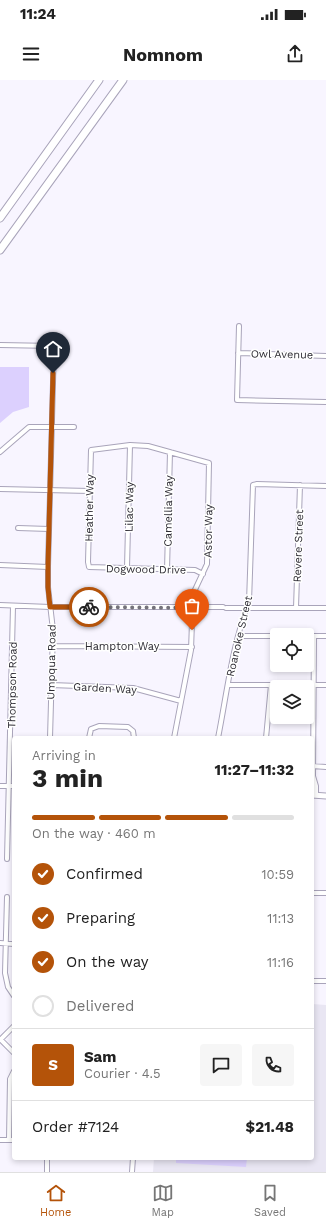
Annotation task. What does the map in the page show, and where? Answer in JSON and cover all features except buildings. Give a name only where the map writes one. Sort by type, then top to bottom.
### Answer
[{"type":"highway","points":[[0,218],[99,80]]},
{"type":"highway","points":[[0,250],[123,80]]},
{"type":"street","points":[[239,326],[237,400],[326,402]]},
{"type":"street","name":"Umpqua Road","points":[[0,345],[54,346],[48,567],[48,587],[52,623],[50,736]]},
{"type":"street","name":"Owl Avenue","points":[[238,353],[326,356]]},
{"type":"street","points":[[0,452],[29,428],[52,426],[74,427]]},
{"type":"street","points":[[130,445],[148,446],[170,452]]},
{"type":"street","name":"Heather Way","points":[[89,567],[91,450],[130,445]]},
{"type":"street","name":"Lilac Way","points":[[127,568],[130,445]]},
{"type":"street","name":"Astor Way","points":[[170,452],[209,463],[207,564],[193,594],[192,646],[174,736]]},
{"type":"street","name":"Camellia Way","points":[[167,570],[170,452]]},
{"type":"street","name":"Roanoke Street","points":[[218,736],[238,636],[249,602],[254,484],[300,485]]},
{"type":"street","points":[[300,485],[326,486]]},
{"type":"street","name":"Revere Street","points":[[296,608],[300,485]]},
{"type":"street","points":[[0,489],[90,491]]},
{"type":"street","points":[[18,528],[49,529]]},
{"type":"street","points":[[0,565],[48,567]]},
{"type":"street","name":"Dogwood Drive","points":[[89,567],[195,570],[203,574]]},
{"type":"street","points":[[0,605],[50,607],[326,608]]},
{"type":"street","name":"Thompson Road","points":[[12,736],[13,606]]},
{"type":"street","points":[[238,636],[270,636]]},
{"type":"street","points":[[314,636],[326,636]]},
{"type":"street","name":"Hampton Way","points":[[52,646],[192,646]]},
{"type":"street","name":"Garden Way","points":[[51,685],[134,688],[181,701]]},
{"type":"street","points":[[229,685],[270,685]]},
{"type":"street","points":[[314,685],[326,685]]},
{"type":"street","points":[[266,736],[270,696]]},
{"type":"street","points":[[313,724],[313,736]]},
{"type":"street","points":[[89,736],[91,729],[99,726],[128,727],[134,732],[134,736]]},
{"type":"street","points":[[314,766],[326,767]]},
{"type":"street","points":[[314,781],[316,786],[314,795],[326,796]]},
{"type":"street","points":[[0,786],[12,786]]},
{"type":"street","name":"Thompson Road","points":[[8,859],[12,786]]},
{"type":"street","points":[[314,893],[326,894]]},
{"type":"street","points":[[6,897],[6,978],[8,987],[12,993]]},
{"type":"street","points":[[0,943],[12,944]]},
{"type":"street","points":[[314,981],[326,982]]},
{"type":"street","points":[[12,1028],[0,1039],[12,1051]]},
{"type":"street","points":[[0,1140],[12,1140],[10,1080],[12,1076]]},
{"type":"street","points":[[47,1160],[47,1172]]},
{"type":"street","points":[[132,1172],[133,1160]]},
{"type":"shaded area","points":[[0,367],[29,367],[29,407],[13,412],[0,423]]},
{"type":"shaded area","points":[[314,1004],[326,1005],[326,1172],[153,1172],[154,1160],[314,1160]]},
{"type":"shaded area","points":[[176,1160],[247,1160],[246,1167],[176,1163]]},
{"type":"way so far","points":[[89,607],[192,608],[192,630]]},
{"type":"route","points":[[53,373],[48,567],[50,607],[89,607]]}]
